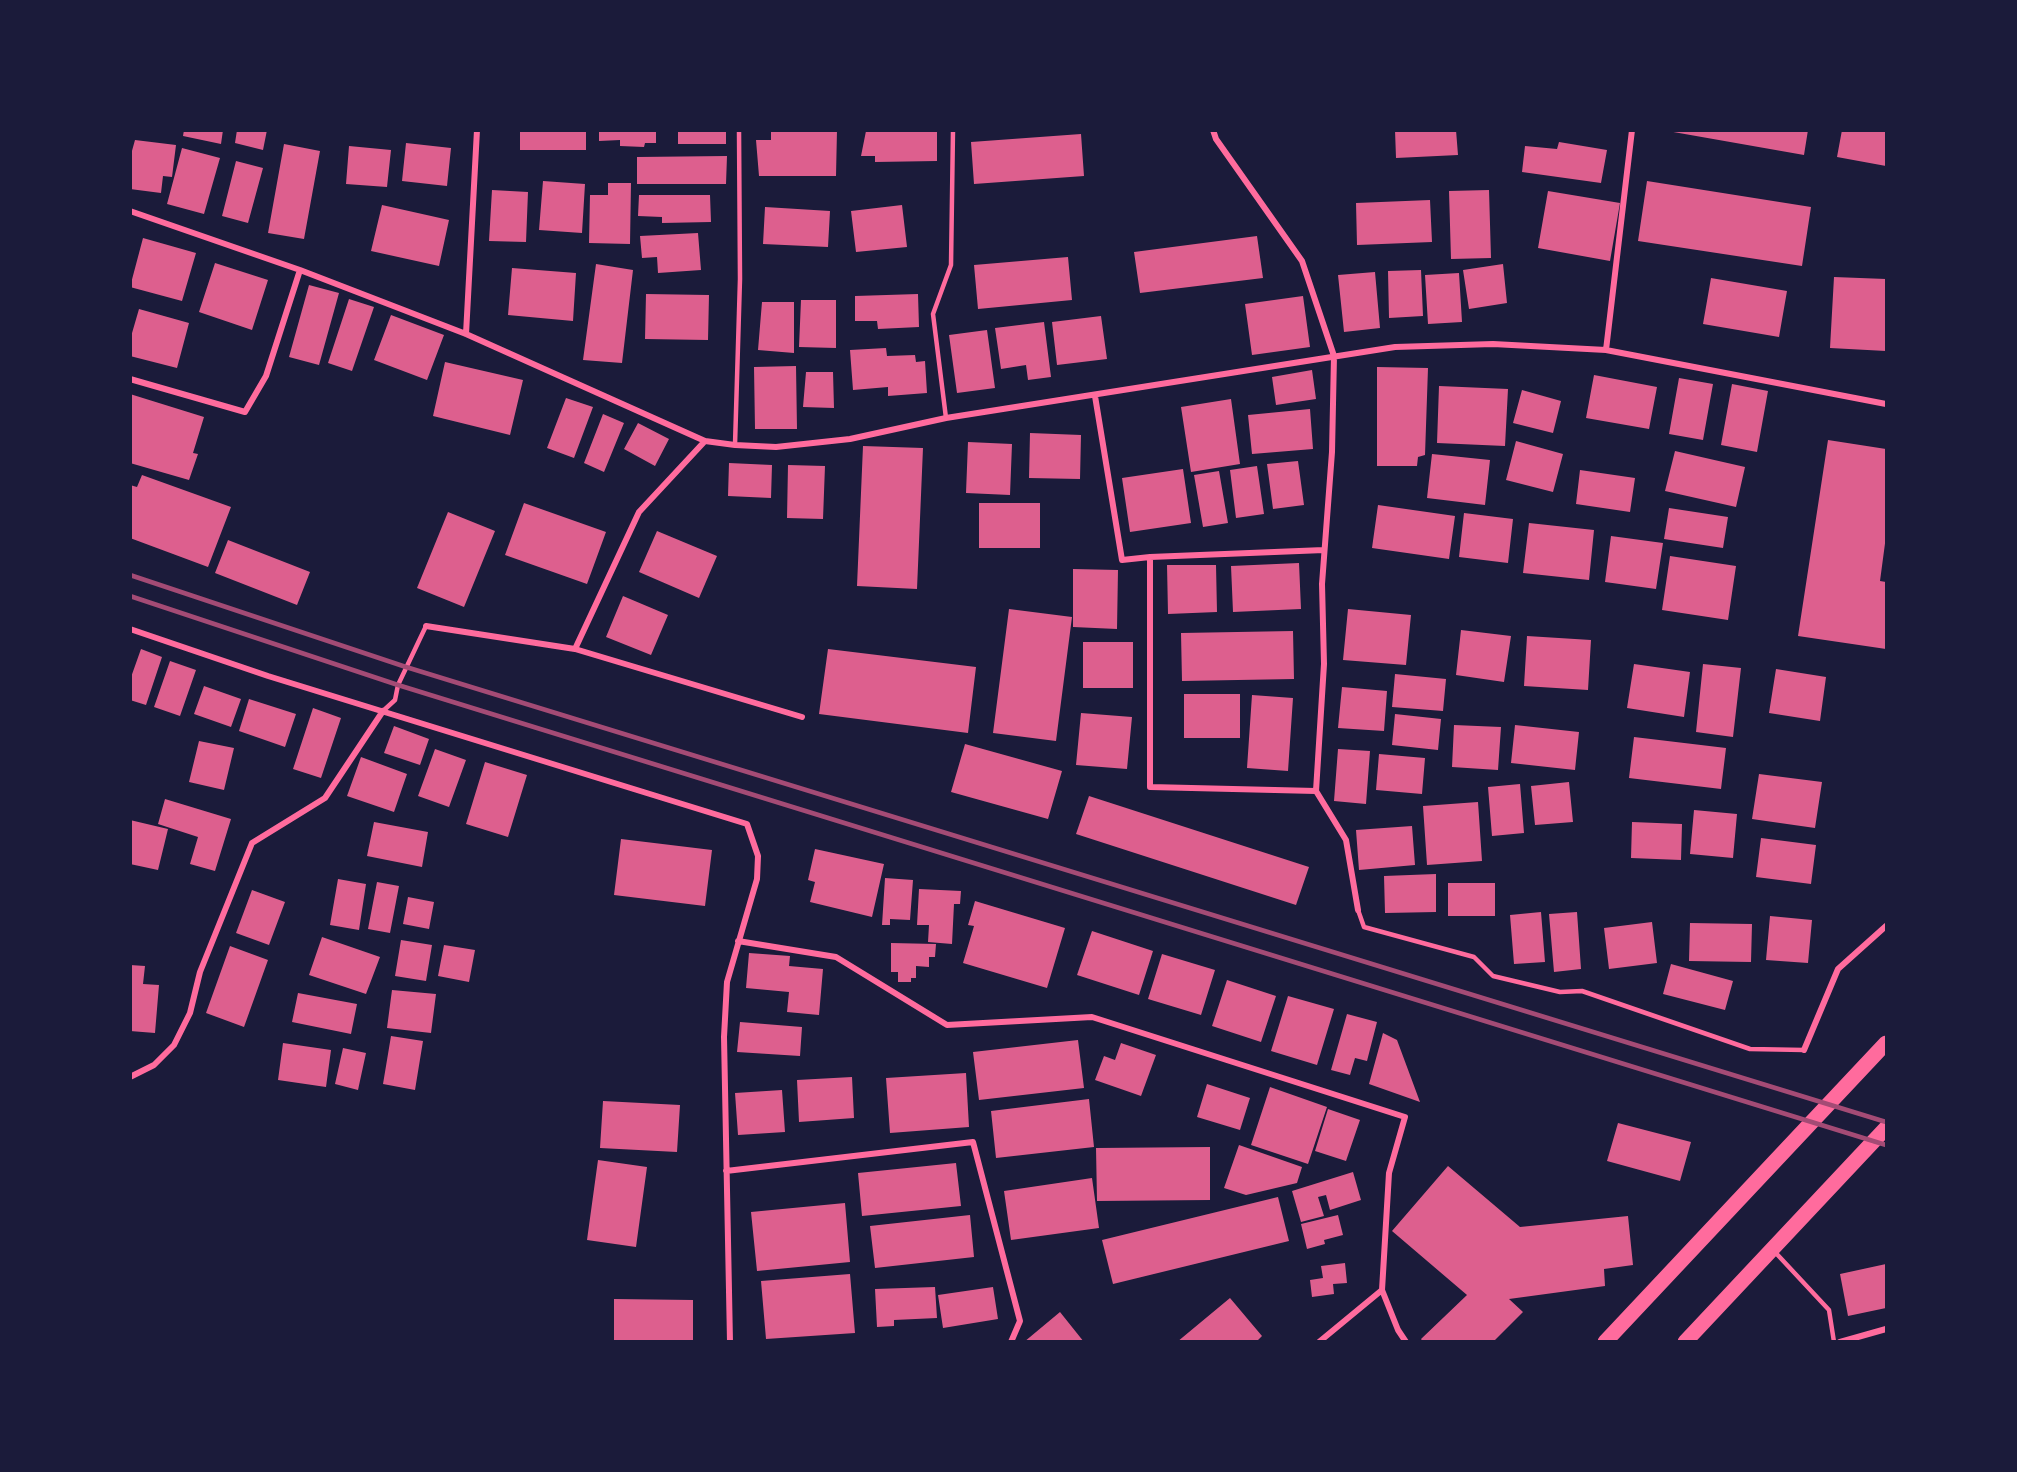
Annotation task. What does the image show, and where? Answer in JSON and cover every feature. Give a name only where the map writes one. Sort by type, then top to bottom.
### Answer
[{"type":"main road","points":[[1605,1341],[1886,1044]]},
{"type":"main road","points":[[1685,1341],[1887,1128]]},
{"type":"street","points":[[466,334],[477,130]]},
{"type":"street","points":[[1213,130],[1216,139],[1302,261],[1334,356],[1332,452],[1322,584],[1324,664],[1316,791],[1346,840],[1358,910]]},
{"type":"street","points":[[1606,350],[1632,130]]},
{"type":"street","points":[[130,211],[300,270],[466,334],[705,441],[735,445],[776,447],[849,439],[946,418],[1395,347],[1493,344],[1606,350],[1887,404]]},
{"type":"street","points":[[130,379],[245,412],[266,376],[300,270]]},
{"type":"street","points":[[1095,396],[1122,560],[1324,550]]},
{"type":"street","points":[[575,649],[639,512],[705,441]]},
{"type":"street","points":[[1150,557],[1150,787],[1316,791]]},
{"type":"street","points":[[426,626],[575,649],[802,717]]},
{"type":"street","points":[[130,629],[383,711],[747,824],[758,856],[757,879],[727,982],[724,1037],[730,1341]]},
{"type":"street","points":[[130,1077],[154,1065],[174,1045],[190,1013],[200,972],[252,843],[326,798],[383,711]]},
{"type":"street","points":[[1804,1050],[1838,969],[1887,926]]},
{"type":"street","points":[[738,941],[836,957],[947,1025],[1092,1017],[1405,1117],[1389,1173],[1382,1290],[1398,1330],[1406,1341]]},
{"type":"street","points":[[726,1171],[973,1142],[1020,1321],[1011,1341]]},
{"type":"street","points":[[1319,1341],[1382,1290]]},
{"type":"street","points":[[1840,1341],[1887,1329]]},
{"type":"lane","points":[[735,445],[740,279],[739,130]]},
{"type":"lane","points":[[946,418],[933,314],[951,265],[953,130]]},
{"type":"lane","points":[[383,711],[395,700],[398,685],[426,626]]},
{"type":"lane","points":[[1358,910],[1364,927],[1474,957],[1493,976],[1560,992],[1582,991],[1750,1049],[1804,1050]]},
{"type":"lane","points":[[1772,1249],[1829,1310],[1834,1341]]},
{"type":"building","points":[[184,130],[223,130],[221,144],[183,136]]},
{"type":"building","points":[[237,130],[267,130],[263,150],[235,143]]},
{"type":"building","points":[[520,130],[586,130],[586,150],[520,150]]},
{"type":"building","points":[[599,130],[656,130],[656,143],[645,143],[644,147],[620,146],[620,140],[599,141]]},
{"type":"building","points":[[678,130],[726,130],[726,144],[678,144]]},
{"type":"building","points":[[771,130],[837,130],[836,176],[759,176],[756,140],[771,140]]},
{"type":"building","points":[[937,130],[937,161],[875,162],[875,156],[861,156],[866,131]]},
{"type":"building","points":[[1395,130],[1456,130],[1458,155],[1396,158]]},
{"type":"building","points":[[1662,130],[1808,130],[1804,155]]},
{"type":"building","points":[[1842,130],[1886,130],[1886,166],[1837,157]]},
{"type":"building","points":[[1081,134],[1084,176],[974,184],[971,142]]},
{"type":"building","points":[[135,140],[176,145],[172,177],[163,176],[161,193],[130,189],[130,158]]},
{"type":"building","points":[[1559,142],[1607,150],[1601,183],[1522,172],[1525,146],[1557,149]]},
{"type":"building","points":[[406,143],[451,148],[447,186],[402,181]]},
{"type":"building","points":[[284,144],[320,151],[304,239],[268,233]]},
{"type":"building","points":[[349,146],[391,150],[387,187],[346,184]]},
{"type":"building","points":[[182,148],[220,158],[204,214],[167,204]]},
{"type":"building","points":[[727,156],[726,184],[637,184],[637,157]]},
{"type":"building","points":[[236,161],[263,168],[248,223],[222,216]]},
{"type":"building","points":[[543,181],[585,184],[582,233],[539,230]]},
{"type":"building","points":[[1647,181],[1811,207],[1802,266],[1638,241]]},
{"type":"building","points":[[608,183],[631,183],[630,244],[589,243],[590,195],[608,195]]},
{"type":"building","points":[[492,190],[528,192],[526,242],[489,241]]},
{"type":"building","points":[[1489,190],[1491,258],[1451,259],[1449,191]]},
{"type":"building","points":[[1548,191],[1620,203],[1610,261],[1538,248]]},
{"type":"building","points":[[639,195],[710,195],[711,222],[662,223],[662,217],[638,216]]},
{"type":"building","points":[[1430,200],[1432,242],[1357,245],[1356,203]]},
{"type":"building","points":[[382,205],[449,220],[439,266],[371,251]]},
{"type":"building","points":[[902,205],[907,247],[856,252],[851,211]]},
{"type":"building","points":[[765,207],[830,211],[828,247],[763,244]]},
{"type":"building","points":[[698,233],[701,270],[658,273],[657,257],[642,258],[640,236]]},
{"type":"building","points":[[1257,236],[1263,278],[1140,293],[1134,252]]},
{"type":"building","points":[[143,238],[196,253],[182,301],[130,287]]},
{"type":"building","points":[[1068,257],[1072,300],[978,309],[974,265]]},
{"type":"building","points":[[215,263],[268,280],[252,330],[199,312]]},
{"type":"building","points":[[596,264],[633,270],[622,363],[583,360]]},
{"type":"building","points":[[1503,264],[1507,303],[1469,309],[1463,270]]},
{"type":"building","points":[[512,268],[576,273],[573,321],[508,315]]},
{"type":"building","points":[[1421,270],[1423,316],[1389,318],[1388,271]]},
{"type":"building","points":[[1375,272],[1380,328],[1344,332],[1338,275]]},
{"type":"building","points":[[1459,273],[1462,322],[1428,324],[1425,275]]},
{"type":"building","points":[[1834,277],[1886,279],[1886,351],[1830,348]]},
{"type":"building","points":[[1711,278],[1787,291],[1779,337],[1703,324]]},
{"type":"building","points":[[309,285],[339,293],[319,365],[289,357]]},
{"type":"building","points":[[646,294],[709,295],[708,340],[645,339]]},
{"type":"building","points":[[918,294],[919,327],[878,329],[877,321],[855,321],[855,296]]},
{"type":"building","points":[[1303,296],[1310,347],[1252,355],[1245,304]]},
{"type":"building","points":[[349,299],[374,307],[352,371],[328,363]]},
{"type":"building","points":[[801,300],[836,300],[836,348],[799,347]]},
{"type":"building","points":[[762,302],[794,302],[794,353],[758,350]]},
{"type":"building","points":[[139,309],[189,323],[177,368],[130,356],[130,340]]},
{"type":"building","points":[[391,315],[444,335],[427,380],[374,360]]},
{"type":"building","points":[[1101,316],[1107,359],[1057,365],[1052,322]]},
{"type":"building","points":[[1044,322],[1051,377],[1028,380],[1026,365],[1001,369],[995,328]]},
{"type":"building","points":[[987,330],[995,388],[957,393],[949,335]]},
{"type":"building","points":[[886,348],[887,356],[915,355],[916,362],[925,361],[927,393],[888,396],[888,387],[853,390],[850,350]]},
{"type":"building","points":[[445,362],[523,380],[510,435],[433,416]]},
{"type":"building","points":[[796,366],[797,429],[755,429],[754,367]]},
{"type":"building","points":[[1377,367],[1428,368],[1425,455],[1418,457],[1417,466],[1377,466]]},
{"type":"building","points":[[1312,370],[1316,399],[1276,405],[1272,377]]},
{"type":"building","points":[[806,372],[833,372],[834,408],[803,407]]},
{"type":"building","points":[[1594,375],[1657,387],[1649,429],[1586,418]]},
{"type":"building","points":[[1679,378],[1713,384],[1703,440],[1669,434]]},
{"type":"building","points":[[1732,384],[1768,391],[1757,452],[1721,445]]},
{"type":"building","points":[[1439,386],[1508,389],[1505,446],[1437,443]]},
{"type":"building","points":[[1522,390],[1561,401],[1553,433],[1513,423]]},
{"type":"building","points":[[130,394],[204,417],[193,453],[198,454],[189,480],[130,463]]},
{"type":"building","points":[[566,398],[593,407],[574,458],[547,448]]},
{"type":"building","points":[[1231,399],[1240,464],[1191,472],[1181,407]]},
{"type":"building","points":[[1310,409],[1313,449],[1252,454],[1248,415]]},
{"type":"building","points":[[603,414],[624,423],[604,472],[584,463]]},
{"type":"building","points":[[638,423],[669,439],[655,466],[624,449]]},
{"type":"building","points":[[1030,433],[1081,435],[1080,479],[1029,478]]},
{"type":"building","points":[[1828,440],[1886,449],[1886,536],[1880,581],[1886,582],[1886,649],[1798,636]]},
{"type":"building","points":[[1516,441],[1563,454],[1553,492],[1506,480]]},
{"type":"building","points":[[968,442],[1012,444],[1010,495],[966,493]]},
{"type":"building","points":[[863,446],[923,448],[917,589],[857,586]]},
{"type":"building","points":[[1675,451],[1745,467],[1736,507],[1665,491]]},
{"type":"building","points":[[1432,454],[1490,460],[1485,505],[1427,498]]},
{"type":"building","points":[[1298,461],[1304,505],[1273,509],[1267,464]]},
{"type":"building","points":[[729,463],[772,465],[771,498],[728,496]]},
{"type":"building","points":[[788,465],[825,466],[823,519],[787,518]]},
{"type":"building","points":[[1257,466],[1264,514],[1236,518],[1230,470]]},
{"type":"building","points":[[1183,469],[1191,523],[1130,532],[1122,478]]},
{"type":"building","points":[[1580,470],[1635,478],[1630,512],[1576,504]]},
{"type":"building","points":[[1219,471],[1228,523],[1203,527],[1194,475]]},
{"type":"building","points":[[142,475],[231,507],[208,567],[130,538],[130,485],[137,487]]},
{"type":"building","points":[[524,503],[606,532],[587,584],[505,555]]},
{"type":"building","points":[[979,503],[1040,503],[1040,548],[979,548]]},
{"type":"building","points":[[1378,505],[1455,516],[1449,559],[1372,548]]},
{"type":"building","points":[[1669,508],[1728,517],[1723,548],[1664,539]]},
{"type":"building","points":[[448,512],[495,531],[464,607],[417,588]]},
{"type":"building","points":[[1464,513],[1513,519],[1508,563],[1459,557]]},
{"type":"building","points":[[1529,523],[1594,530],[1589,580],[1523,573]]},
{"type":"building","points":[[657,531],[717,556],[699,598],[639,572]]},
{"type":"building","points":[[1611,536],[1663,543],[1656,589],[1605,582]]},
{"type":"building","points":[[228,540],[310,572],[297,605],[215,573]]},
{"type":"building","points":[[1670,556],[1736,566],[1728,620],[1662,610]]},
{"type":"building","points":[[1299,563],[1301,609],[1233,612],[1231,566]]},
{"type":"building","points":[[1167,565],[1216,565],[1217,612],[1168,614]]},
{"type":"building","points":[[1073,569],[1118,570],[1117,629],[1073,627]]},
{"type":"building","points":[[623,596],[668,615],[651,655],[606,637]]},
{"type":"building","points":[[1009,609],[1072,617],[1056,741],[993,733]]},
{"type":"building","points":[[1348,609],[1411,615],[1406,665],[1343,660]]},
{"type":"building","points":[[1461,630],[1511,636],[1504,682],[1456,675]]},
{"type":"building","points":[[1293,631],[1294,679],[1182,681],[1181,633]]},
{"type":"building","points":[[1527,636],[1591,640],[1588,690],[1524,686]]},
{"type":"building","points":[[1083,642],[1133,642],[1133,688],[1083,688]]},
{"type":"building","points":[[141,649],[162,657],[146,705],[130,700],[130,680]]},
{"type":"building","points":[[828,649],[976,667],[968,733],[819,714]]},
{"type":"building","points":[[170,661],[196,670],[180,716],[154,707]]},
{"type":"building","points":[[1634,664],[1690,672],[1684,717],[1627,708]]},
{"type":"building","points":[[1703,664],[1741,668],[1733,737],[1696,732]]},
{"type":"building","points":[[1776,669],[1826,677],[1820,721],[1769,713]]},
{"type":"building","points":[[1395,674],[1446,679],[1443,711],[1392,707]]},
{"type":"building","points":[[204,686],[241,699],[231,727],[194,714]]},
{"type":"building","points":[[1342,687],[1387,691],[1384,731],[1338,728]]},
{"type":"building","points":[[1184,694],[1240,694],[1240,738],[1184,738]]},
{"type":"building","points":[[1252,695],[1293,698],[1288,771],[1247,768]]},
{"type":"building","points":[[249,699],[296,714],[285,747],[239,731]]},
{"type":"building","points":[[313,708],[341,718],[321,778],[293,769]]},
{"type":"building","points":[[1081,713],[1132,717],[1127,769],[1076,765]]},
{"type":"building","points":[[1395,714],[1441,719],[1438,750],[1392,745]]},
{"type":"building","points":[[1454,725],[1501,727],[1498,770],[1452,767]]},
{"type":"building","points":[[1515,725],[1579,732],[1575,770],[1511,763]]},
{"type":"building","points":[[394,726],[429,739],[420,765],[384,753]]},
{"type":"building","points":[[1634,737],[1726,748],[1721,789],[1629,778]]},
{"type":"building","points":[[199,741],[234,748],[224,790],[189,782]]},
{"type":"building","points":[[965,744],[1062,771],[1048,819],[951,792]]},
{"type":"building","points":[[435,749],[466,760],[449,807],[418,796]]},
{"type":"building","points":[[1338,749],[1370,751],[1366,804],[1334,801]]},
{"type":"building","points":[[1379,754],[1425,758],[1422,794],[1376,790]]},
{"type":"building","points":[[361,757],[407,774],[394,812],[347,796]]},
{"type":"building","points":[[485,762],[527,775],[508,837],[466,824]]},
{"type":"building","points":[[1759,774],[1822,782],[1815,828],[1752,819]]},
{"type":"building","points":[[1569,782],[1573,822],[1535,825],[1531,786]]},
{"type":"building","points":[[1520,784],[1524,833],[1492,836],[1488,787]]},
{"type":"building","points":[[1089,796],[1309,867],[1296,905],[1076,834]]},
{"type":"building","points":[[165,799],[231,819],[215,871],[190,864],[198,837],[158,824]]},
{"type":"building","points":[[1478,802],[1482,861],[1427,865],[1423,806]]},
{"type":"building","points":[[1694,810],[1737,814],[1733,858],[1690,854]]},
{"type":"building","points":[[130,820],[168,829],[158,870],[130,864]]},
{"type":"building","points":[[374,822],[428,832],[422,867],[367,856]]},
{"type":"building","points":[[1632,822],[1682,824],[1681,860],[1631,858]]},
{"type":"building","points":[[1412,826],[1415,865],[1359,870],[1356,830]]},
{"type":"building","points":[[1761,838],[1816,845],[1811,884],[1756,877]]},
{"type":"building","points":[[621,839],[712,850],[705,906],[614,895]]},
{"type":"building","points":[[815,849],[884,864],[872,917],[810,902],[815,882],[808,880]]},
{"type":"building","points":[[1436,874],[1436,912],[1385,913],[1384,876]]},
{"type":"building","points":[[885,878],[913,880],[910,920],[890,919],[890,925],[882,925]]},
{"type":"building","points":[[338,879],[366,884],[359,930],[330,925]]},
{"type":"building","points":[[377,882],[399,886],[390,933],[368,929]]},
{"type":"building","points":[[1448,883],[1495,883],[1495,916],[1448,916]]},
{"type":"building","points":[[919,889],[961,891],[960,904],[954,904],[952,944],[928,942],[929,925],[917,925]]},
{"type":"building","points":[[252,890],[285,902],[269,945],[236,933]]},
{"type":"building","points":[[408,897],[434,902],[429,929],[403,924]]},
{"type":"building","points":[[975,901],[1065,928],[1047,988],[963,963],[974,926],[968,925]]},
{"type":"building","points":[[1541,912],[1545,962],[1514,964],[1510,915]]},
{"type":"building","points":[[1577,912],[1581,969],[1554,972],[1549,914]]},
{"type":"building","points":[[1770,916],[1812,920],[1808,963],[1766,960]]},
{"type":"building","points":[[1652,922],[1657,963],[1609,969],[1604,928]]},
{"type":"building","points":[[1690,923],[1752,924],[1751,962],[1689,961]]},
{"type":"building","points":[[1092,931],[1153,951],[1139,995],[1077,975]]},
{"type":"building","points":[[322,937],[380,957],[366,994],[309,975]]},
{"type":"building","points":[[401,940],[432,945],[426,981],[395,976]]},
{"type":"building","points":[[891,943],[936,944],[935,957],[929,957],[929,967],[916,966],[916,978],[911,978],[911,982],[898,982],[898,972],[891,972]]},
{"type":"building","points":[[444,945],[475,950],[469,982],[438,976]]},
{"type":"building","points":[[230,946],[268,960],[244,1027],[206,1013]]},
{"type":"building","points":[[749,953],[790,956],[789,966],[823,969],[819,1015],[787,1012],[789,992],[746,988]]},
{"type":"building","points":[[1162,954],[1215,970],[1201,1015],[1148,999]]},
{"type":"building","points":[[1671,964],[1733,981],[1725,1010],[1663,994]]},
{"type":"building","points":[[130,965],[145,966],[143,984],[159,985],[155,1033],[130,1031]]},
{"type":"building","points":[[1227,980],[1276,996],[1261,1042],[1212,1026]]},
{"type":"building","points":[[392,990],[436,994],[431,1033],[387,1028]]},
{"type":"building","points":[[298,993],[357,1004],[351,1034],[292,1022]]},
{"type":"building","points":[[1288,996],[1334,1009],[1317,1065],[1271,1051]]},
{"type":"building","points":[[1347,1014],[1377,1022],[1367,1061],[1355,1058],[1350,1075],[1331,1070]]},
{"type":"building","points":[[740,1022],[802,1027],[800,1056],[737,1052]]},
{"type":"building","points":[[1383,1033],[1397,1040],[1420,1102],[1369,1084]]},
{"type":"building","points":[[391,1036],[423,1041],[415,1090],[383,1084]]},
{"type":"building","points":[[1078,1040],[1084,1088],[979,1100],[973,1052]]},
{"type":"building","points":[[283,1043],[331,1050],[326,1087],[278,1080]]},
{"type":"building","points":[[1121,1043],[1156,1055],[1141,1096],[1095,1080],[1104,1056],[1115,1060]]},
{"type":"building","points":[[343,1048],[366,1053],[358,1090],[335,1084]]},
{"type":"building","points":[[966,1073],[969,1127],[890,1133],[886,1078]]},
{"type":"building","points":[[852,1077],[854,1118],[799,1122],[797,1080]]},
{"type":"building","points":[[1207,1084],[1250,1098],[1240,1130],[1197,1117]]},
{"type":"building","points":[[1270,1087],[1327,1107],[1308,1164],[1251,1145]]},
{"type":"building","points":[[782,1090],[785,1132],[738,1135],[735,1093]]},
{"type":"building","points":[[1089,1099],[1094,1147],[996,1158],[991,1111]]},
{"type":"building","points":[[603,1101],[680,1105],[677,1152],[600,1148]]},
{"type":"building","points":[[1328,1109],[1360,1120],[1346,1161],[1315,1151]]},
{"type":"building","points":[[1618,1123],[1691,1142],[1680,1181],[1607,1161]]},
{"type":"building","points":[[1239,1145],[1302,1167],[1297,1183],[1246,1195],[1224,1188]]},
{"type":"building","points":[[1210,1147],[1210,1200],[1097,1201],[1096,1148]]},
{"type":"building","points":[[598,1160],[647,1167],[636,1247],[587,1240]]},
{"type":"building","points":[[956,1163],[961,1206],[862,1216],[858,1173]]},
{"type":"building","points":[[1448,1166],[1520,1227],[1628,1216],[1633,1265],[1604,1269],[1605,1286],[1509,1299],[1523,1312],[1493,1342],[1423,1342],[1421,1339],[1467,1295],[1392,1231]]},
{"type":"building","points":[[1353,1172],[1361,1200],[1330,1210],[1326,1195],[1318,1197],[1324,1216],[1301,1222],[1292,1191]]},
{"type":"building","points":[[1092,1178],[1099,1228],[1011,1240],[1004,1191]]},
{"type":"building","points":[[1278,1197],[1289,1241],[1113,1284],[1102,1240]]},
{"type":"building","points":[[845,1203],[850,1262],[757,1271],[751,1212]]},
{"type":"building","points":[[970,1215],[974,1257],[875,1268],[870,1226]]},
{"type":"building","points":[[1338,1215],[1343,1235],[1324,1240],[1325,1244],[1307,1249],[1301,1224]]},
{"type":"building","points":[[1345,1263],[1347,1283],[1333,1284],[1334,1294],[1312,1297],[1310,1280],[1323,1278],[1321,1266]]},
{"type":"building","points":[[1886,1264],[1886,1308],[1848,1316],[1840,1274]]},
{"type":"building","points":[[850,1274],[855,1333],[766,1339],[761,1281]]},
{"type":"building","points":[[935,1287],[937,1318],[894,1320],[894,1326],[877,1327],[875,1289]]},
{"type":"building","points":[[993,1287],[998,1319],[943,1328],[938,1295]]},
{"type":"building","points":[[1230,1298],[1262,1336],[1256,1342],[1177,1342]]},
{"type":"building","points":[[614,1299],[693,1300],[693,1342],[614,1342]]},
{"type":"building","points":[[1060,1312],[1084,1342],[1024,1342]]},
{"type":"railway","points":[[130,575],[406,667],[1886,1122]]},
{"type":"railway","points":[[130,596],[398,685],[1886,1145]]}]
